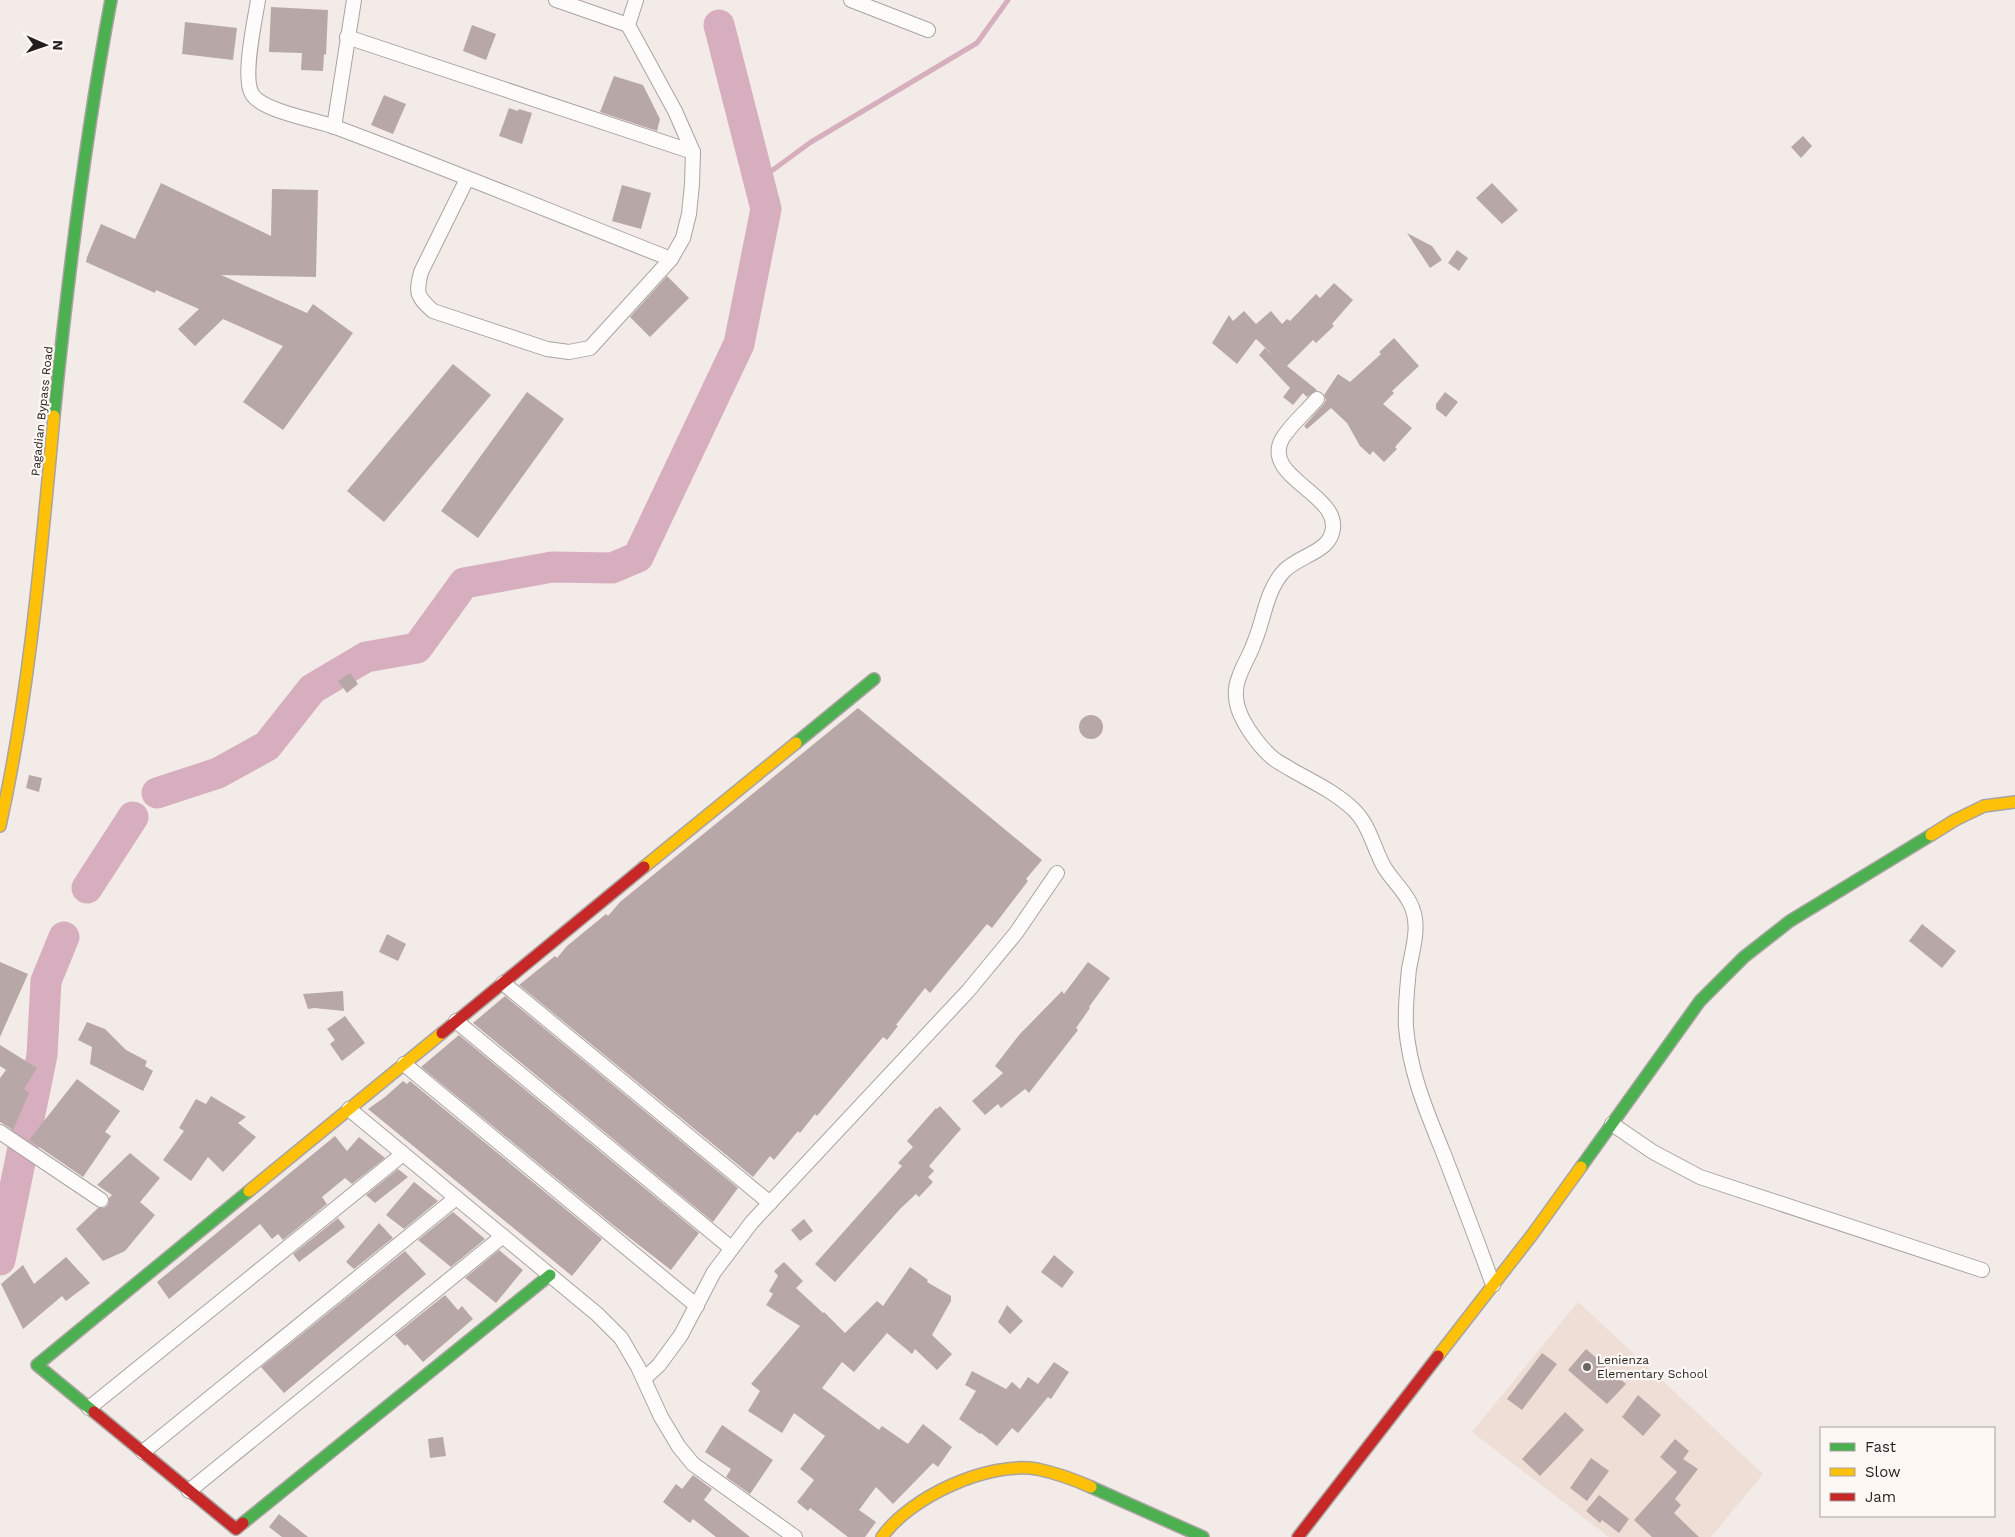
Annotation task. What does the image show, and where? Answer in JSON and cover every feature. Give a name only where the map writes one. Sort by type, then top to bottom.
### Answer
[{"type":"main road","name":"Pagadian Bypass Road","points":[[0,826],[18,740],[34,632],[78,191],[97,68],[111,0]]},
{"type":"main road","points":[[550,1275],[236,1529],[37,1365],[874,679]]},
{"type":"main road","points":[[1298,1537],[1532,1235],[1700,1001],[1744,957],[1790,921],[1954,820],[1984,806],[2015,802]]},
{"type":"main road","points":[[882,1537],[887,1530],[918,1504],[955,1482],[999,1470],[1035,1469],[1070,1478],[1203,1537]]},
{"type":"street","points":[[258,0],[250,45],[248,76],[252,94],[268,107],[334,126],[671,259]]},
{"type":"street","points":[[334,126],[354,0]]},
{"type":"street","points":[[467,179],[421,272],[417,288],[420,300],[432,311],[547,349],[569,352],[590,348],[671,259],[683,238],[689,214],[693,152],[675,112],[628,25],[556,0]]},
{"type":"street","points":[[628,25],[636,0]]},
{"type":"street","points":[[851,0],[928,30]]},
{"type":"street","points":[[347,37],[693,152]]},
{"type":"street","points":[[1317,399],[1281,440],[1279,455],[1283,465],[1297,481],[1324,504],[1331,513],[1331,536],[1324,546],[1285,570],[1274,584],[1259,632],[1239,676],[1236,692],[1238,709],[1250,732],[1274,759],[1335,793],[1354,810],[1364,823],[1383,866],[1409,900],[1414,912],[1416,933],[1405,999],[1406,1027],[1412,1066],[1422,1101],[1493,1285]]},
{"type":"street","points":[[644,1379],[659,1365],[681,1335],[714,1272],[731,1248],[770,1203],[968,991],[1016,933],[1057,873]]},
{"type":"street","points":[[503,983],[770,1203]]},
{"type":"street","points":[[456,1021],[731,1248]]},
{"type":"street","points":[[404,1064],[697,1306]]},
{"type":"street","points":[[349,1109],[597,1314],[621,1338],[644,1379],[661,1417],[679,1447],[693,1464],[795,1537]]},
{"type":"street","points":[[1612,1124],[1653,1152],[1700,1177],[1982,1270]]},
{"type":"street","points":[[0,1132],[101,1200]]},
{"type":"street","points":[[90,1408],[403,1154]]},
{"type":"street","points":[[143,1452],[456,1198]]},
{"type":"street","points":[[189,1491],[503,1236]]},
{"type":"shaded area","name":"Lenienza Elementary School","points":[[1578,1302],[1763,1474],[1711,1537],[1609,1537],[1472,1432]]},
{"type":"building","points":[[271,7],[328,10],[326,55],[324,54],[323,71],[301,70],[302,53],[269,52]]},
{"type":"building","points":[[185,22],[237,28],[233,60],[182,54]]},
{"type":"building","points":[[472,25],[496,34],[486,60],[463,51]]},
{"type":"building","points":[[614,76],[643,85],[660,119],[657,131],[600,112]]},
{"type":"building","points":[[384,95],[406,104],[393,134],[371,125]]},
{"type":"building","points":[[509,108],[532,113],[522,144],[499,136]]},
{"type":"building","points":[[1803,136],[1812,146],[1801,158],[1791,147]]},
{"type":"building","points":[[161,183],[271,236],[272,189],[318,190],[316,277],[221,275],[307,313],[313,304],[353,333],[283,430],[243,402],[283,346],[223,319],[195,346],[178,329],[199,309],[156,290],[155,293],[86,262],[101,224],[135,239]]},
{"type":"building","points":[[1492,183],[1518,210],[1502,224],[1476,198]]},
{"type":"building","points":[[622,185],[651,193],[641,229],[612,221]]},
{"type":"building","points":[[1407,233],[1432,246],[1442,260],[1430,268]]},
{"type":"building","points":[[1457,250],[1468,258],[1459,271],[1448,263]]},
{"type":"building","points":[[667,276],[689,298],[650,337],[630,317]]},
{"type":"building","points":[[1334,283],[1353,300],[1332,324],[1334,326],[1316,343],[1313,340],[1287,366],[1317,390],[1307,397],[1303,393],[1293,405],[1283,397],[1290,388],[1259,355],[1265,348],[1274,356],[1256,339],[1237,364],[1212,343],[1229,315],[1233,321],[1244,311],[1256,324],[1271,311],[1282,324],[1287,319],[1290,321],[1316,294],[1320,298]]},
{"type":"building","points":[[1394,338],[1419,366],[1392,391],[1394,393],[1383,404],[1412,428],[1395,447],[1397,449],[1384,462],[1373,451],[1370,455],[1360,446],[1347,423],[1331,408],[1307,429],[1304,426],[1324,404],[1326,400],[1324,395],[1338,374],[1350,382],[1381,354],[1379,352]]},
{"type":"building","points":[[453,364],[491,395],[384,522],[347,491]]},
{"type":"building","points":[[527,392],[564,419],[478,538],[441,511]]},
{"type":"building","points":[[1445,392],[1458,402],[1446,417],[1436,409],[1436,404]]},
{"type":"building","points":[[350,673],[358,684],[347,693],[338,681]]},
{"type":"building","points":[[858,708],[1042,860],[1026,879],[1028,881],[992,928],[987,924],[930,993],[925,988],[896,1025],[898,1026],[887,1040],[883,1037],[817,1116],[815,1114],[800,1133],[798,1131],[774,1160],[770,1156],[753,1177],[519,985],[555,956],[557,958],[567,946],[606,914],[608,916],[620,902]]},
{"type":"building","points":[[1091,715],[1100,718],[1103,727],[1100,736],[1091,739],[1082,736],[1079,727],[1082,718]]},
{"type":"building","points":[[29,775],[42,778],[39,792],[26,788]]},
{"type":"building","points":[[1922,924],[1956,951],[1942,968],[1909,941]]},
{"type":"building","points":[[387,934],[406,944],[398,961],[379,952]]},
{"type":"building","points":[[0,962],[28,974],[0,1037]]},
{"type":"building","points":[[1088,962],[1110,978],[1076,1028],[1078,1030],[1029,1093],[1025,1089],[1001,1108],[998,1104],[985,1115],[972,1101],[1003,1073],[995,1066],[1019,1035],[1062,991],[1064,994]]},
{"type":"building","points":[[343,991],[344,1011],[308,1009],[303,994]]},
{"type":"building","points":[[505,996],[738,1188],[713,1222],[473,1023]]},
{"type":"building","points":[[345,1016],[365,1043],[342,1061],[330,1044],[335,1040],[327,1029]]},
{"type":"building","points":[[87,1022],[105,1029],[126,1050],[147,1061],[145,1066],[153,1071],[143,1091],[90,1064],[92,1047],[78,1040]]},
{"type":"building","points":[[459,1035],[699,1233],[671,1270],[613,1225],[421,1067]]},
{"type":"building","points":[[0,1045],[37,1068],[24,1089],[29,1093],[13,1130],[0,1122],[0,1078],[6,1070],[0,1066]]},
{"type":"building","points":[[77,1079],[120,1111],[105,1132],[111,1136],[83,1177],[29,1140]]},
{"type":"building","points":[[403,1081],[407,1084],[410,1081],[602,1239],[572,1276],[368,1109]]},
{"type":"building","points":[[211,1096],[246,1117],[238,1123],[256,1137],[223,1172],[208,1157],[191,1181],[163,1160],[184,1131],[179,1128],[196,1099],[206,1104]]},
{"type":"building","points":[[940,1106],[961,1129],[929,1166],[934,1171],[928,1177],[933,1182],[919,1197],[916,1194],[900,1209],[835,1282],[815,1264],[902,1166],[898,1163],[913,1147],[907,1141],[936,1108]]},
{"type":"building","points":[[335,1136],[347,1151],[359,1137],[385,1158],[352,1184],[345,1178],[322,1197],[327,1204],[283,1240],[278,1234],[272,1239],[260,1224],[169,1299],[157,1282]]},
{"type":"building","points":[[130,1153],[160,1178],[140,1202],[155,1215],[125,1251],[103,1261],[76,1229],[98,1208],[104,1208],[108,1205],[109,1198],[112,1195],[97,1185]]},
{"type":"building","points":[[398,1169],[408,1177],[375,1203],[366,1195]]},
{"type":"building","points":[[414,1182],[438,1201],[404,1229],[386,1215]]},
{"type":"building","points":[[453,1212],[485,1239],[451,1267],[418,1240]]},
{"type":"building","points":[[338,1218],[345,1227],[299,1262],[293,1254]]},
{"type":"building","points":[[804,1219],[813,1231],[800,1241],[791,1230]]},
{"type":"building","points":[[379,1223],[393,1238],[354,1269],[346,1262]]},
{"type":"building","points":[[499,1250],[523,1270],[496,1303],[465,1278]]},
{"type":"building","points":[[405,1251],[426,1274],[284,1393],[261,1367]]},
{"type":"building","points":[[1054,1255],[1074,1272],[1062,1288],[1041,1272]]},
{"type":"building","points":[[66,1257],[90,1283],[66,1301],[62,1296],[23,1329],[1,1284],[23,1265],[34,1284]]},
{"type":"building","points":[[784,1262],[803,1281],[796,1288],[845,1333],[877,1301],[883,1306],[910,1267],[928,1280],[927,1282],[951,1296],[951,1301],[932,1335],[952,1354],[937,1370],[915,1349],[912,1354],[887,1333],[854,1372],[842,1362],[822,1388],[879,1430],[882,1426],[908,1444],[923,1424],[952,1447],[938,1467],[933,1463],[893,1504],[876,1487],[859,1510],[876,1522],[865,1537],[848,1537],[810,1508],[808,1511],[797,1502],[814,1480],[800,1469],[825,1436],[794,1413],[782,1433],[748,1411],[760,1391],[751,1384],[800,1326],[766,1305],[773,1294],[769,1291],[778,1276],[774,1271]]},
{"type":"building","points":[[445,1295],[458,1310],[462,1306],[473,1319],[423,1362],[407,1344],[405,1346],[395,1335]]},
{"type":"building","points":[[1007,1305],[1023,1321],[1010,1334],[998,1322]]},
{"type":"building","points":[[1586,1349],[1626,1384],[1607,1404],[1568,1370]]},
{"type":"building","points":[[1542,1353],[1557,1364],[1522,1410],[1507,1399]]},
{"type":"building","points":[[1054,1362],[1069,1372],[1051,1399],[1048,1397],[1018,1433],[1012,1428],[997,1446],[959,1419],[976,1391],[965,1385],[972,1371],[1006,1389],[1012,1382],[1020,1389],[1028,1377],[1038,1384]]},
{"type":"building","points":[[1638,1395],[1661,1415],[1643,1436],[1622,1417]]},
{"type":"building","points":[[1565,1412],[1584,1430],[1540,1476],[1522,1459]]},
{"type":"building","points":[[722,1425],[773,1460],[750,1494],[726,1477],[731,1469],[705,1452]]},
{"type":"building","points":[[443,1437],[446,1456],[430,1458],[428,1439]]},
{"type":"building","points":[[1675,1439],[1689,1451],[1683,1459],[1698,1469],[1675,1499],[1681,1505],[1674,1513],[1699,1537],[1652,1537],[1634,1520],[1677,1472],[1660,1457]]},
{"type":"building","points":[[1591,1458],[1609,1471],[1587,1501],[1570,1488]]},
{"type":"building","points":[[693,1475],[712,1489],[704,1500],[750,1537],[716,1537],[693,1519],[690,1523],[663,1502],[676,1484],[682,1489]]},
{"type":"building","points":[[1599,1495],[1629,1519],[1619,1533],[1602,1520],[1600,1523],[1586,1511]]},
{"type":"building","points":[[279,1514],[308,1537],[282,1537],[269,1527]]},
{"type":"waterway","points":[[759,180],[811,142],[977,43],[1008,0]]},
{"type":"waterway","points":[[157,793],[218,773],[267,746],[312,689],[366,657],[417,648],[464,583],[552,567],[612,568],[638,557],[739,344],[766,209],[719,25]]},
{"type":"waterway","points":[[87,888],[133,817]]},
{"type":"waterway","points":[[0,1260],[42,1055],[46,981],[64,937]]},
{"type":"traffic: fast","points":[[54,416],[78,207],[111,0]]},
{"type":"traffic: fast","points":[[796,743],[874,679]]},
{"type":"traffic: fast","points":[[1581,1167],[1700,1001],[1744,957],[1790,921],[1931,835]]},
{"type":"traffic: fast","points":[[94,1412],[37,1365],[249,1191]]},
{"type":"traffic: fast","points":[[243,1523],[550,1275]]},
{"type":"traffic: fast","points":[[1091,1487],[1203,1537]]},
{"type":"traffic: slow","points":[[0,826],[27,673],[54,416]]},
{"type":"traffic: slow","points":[[644,867],[796,743]]},
{"type":"traffic: slow","points":[[1931,835],[1955,820],[1984,806],[2015,802]]},
{"type":"traffic: slow","points":[[249,1191],[442,1033]]},
{"type":"traffic: slow","points":[[1438,1356],[1532,1235],[1581,1167]]},
{"type":"traffic: slow","points":[[882,1537],[911,1508],[930,1496],[974,1476],[1017,1468],[1037,1469],[1064,1476],[1091,1487]]},
{"type":"traffic: jam","points":[[442,1033],[644,867]]},
{"type":"traffic: jam","points":[[1298,1537],[1438,1356]]},
{"type":"traffic: jam","points":[[94,1412],[236,1529],[243,1523]]},
{"type":"place","name":"Lenienza Elementary School","points":[[1587,1367]]}]
